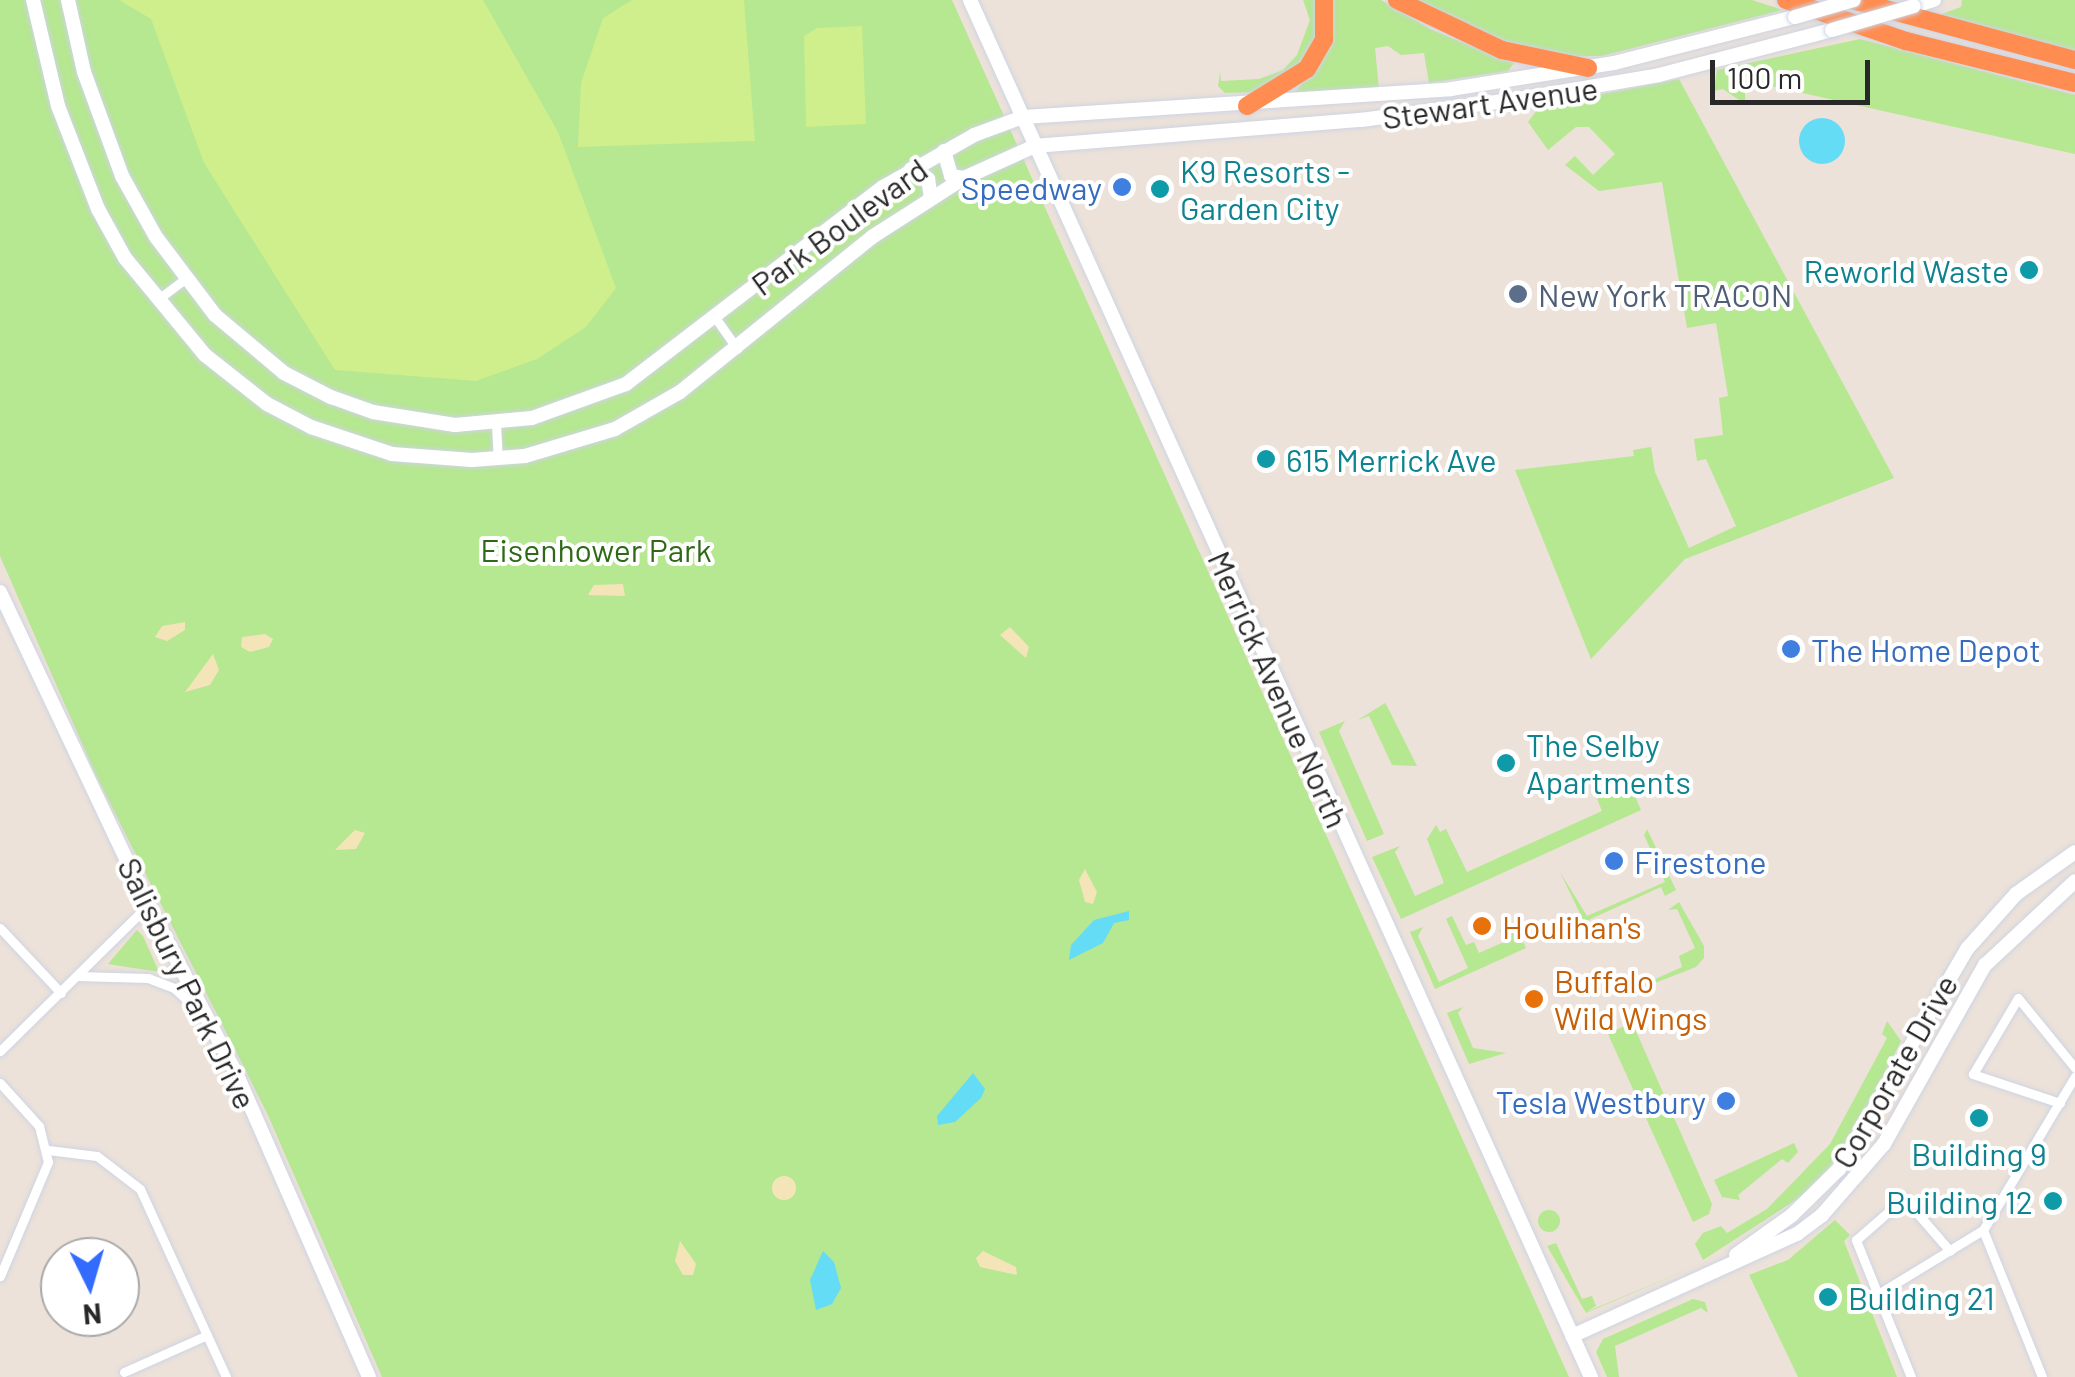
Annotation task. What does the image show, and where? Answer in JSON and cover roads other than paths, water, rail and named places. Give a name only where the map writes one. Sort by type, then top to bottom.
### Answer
[{"type":"highway","points":[[1247,106],[1292,84],[1318,54],[1326,28],[1324,0]]},
{"type":"highway","points":[[1397,0],[1502,50],[1588,68]]},
{"type":"highway","points":[[1853,0],[2075,60]]},
{"type":"highway","points":[[1791,9],[2075,83]]},
{"type":"main road","name":"Park Boulevard","points":[[33,0],[42,56],[75,157],[125,258],[156,300],[233,380],[310,427],[392,454],[498,459],[615,429],[680,392],[872,237],[964,178],[1035,146]]},
{"type":"main road","name":"Park Boulevard","points":[[68,0],[84,72],[122,176],[185,279],[250,348],[331,397],[416,422],[496,424],[572,408],[626,384],[716,320],[911,169],[944,150],[1023,117]]},
{"type":"main road","name":"Merrick Avenue North","points":[[970,0],[1590,1377]]},
{"type":"main road","name":"Stewart Avenue","points":[[1023,117],[1380,97],[1511,81],[1588,68],[1791,9],[1853,0]]},
{"type":"main road","name":"Stewart Avenue","points":[[1035,146],[1361,120],[1519,99],[1659,75],[1934,0]]},
{"type":"main road","points":[[1511,81],[1519,99]]},
{"type":"main road","points":[[1500,102],[1511,81]]},
{"type":"main road","points":[[1361,120],[1380,97]]},
{"type":"main road","points":[[1293,103],[1312,124]]},
{"type":"main road","points":[[944,150],[951,176],[964,178]]},
{"type":"main road","points":[[911,169],[928,179],[931,198]]},
{"type":"main road","name":"Salisbury Park Drive","points":[[0,592],[148,905],[211,1025],[369,1377]]},
{"type":"main road","name":"Corporate Drive","points":[[1702,1277],[1792,1215],[1840,1169],[1922,1026],[1990,920],[2075,852]]},
{"type":"main road","name":"Corporate Drive","points":[[1572,1336],[1798,1234],[1847,1190],[1884,1144],[1948,1023],[1994,953],[2075,881]]},
{"type":"main road","points":[[1922,1026],[1948,1023]]},
{"type":"street","points":[[156,300],[185,279]]},
{"type":"street","points":[[716,320],[737,349]]},
{"type":"street","points":[[496,424],[498,459]]},
{"type":"street","points":[[0,1051],[148,905]]},
{"type":"street","points":[[0,928],[60,992]]},
{"type":"street","points":[[77,976],[148,978],[182,994],[211,1025]]},
{"type":"street","points":[[2060,1103],[1973,1074],[2018,998],[2075,1068]]},
{"type":"street","points":[[1878,1294],[1983,1230],[2075,1076]]},
{"type":"street","points":[[0,1083],[39,1126],[48,1150],[40,1190],[0,1276]]},
{"type":"street","points":[[48,1150],[96,1156],[134,1182],[226,1377]]},
{"type":"street","points":[[1910,1377],[1856,1240],[1904,1198],[1950,1251]]},
{"type":"street","points":[[1983,1230],[2042,1377]]},
{"type":"street","points":[[124,1372],[207,1335]]},
{"type":"water","points":[[1822,118],[1838,125],[1845,141],[1838,157],[1822,164],[1806,157],[1799,141],[1806,125]]},
{"type":"water","points":[[1129,911],[1129,920],[1114,923],[1103,943],[1069,960],[1071,945],[1094,920]]},
{"type":"water","points":[[973,1073],[985,1089],[981,1098],[955,1122],[938,1125],[937,1116]]},
{"type":"water","points":[[823,1251],[834,1262],[841,1288],[832,1304],[816,1310],[810,1280]]},
{"type":"place","name":"Speedway","points":[[1122,187]]},
{"type":"place","name":"K9 Resorts - Garden City","points":[[1160,189]]},
{"type":"place","name":"Reworld Waste","points":[[2029,270]]},
{"type":"place","name":"New York TRACON","points":[[1518,294]]},
{"type":"place","name":"615 Merrick Ave","points":[[1266,459]]},
{"type":"place","name":"The Home Depot","points":[[1791,649]]},
{"type":"place","name":"The Selby Apartments","points":[[1506,763]]},
{"type":"place","name":"Firestone","points":[[1614,861]]},
{"type":"place","name":"Houlihan's","points":[[1482,926]]},
{"type":"place","name":"Buffalo Wild Wings","points":[[1534,999]]},
{"type":"place","name":"Tesla Westbury","points":[[1726,1101]]},
{"type":"place","name":"Building 9","points":[[1979,1118]]},
{"type":"place","name":"Building 12","points":[[2053,1201]]},
{"type":"place","name":"Building 21","points":[[1828,1297]]},
{"type":"park label","name":"Eisenhower Park","points":[[596,549]]}]
